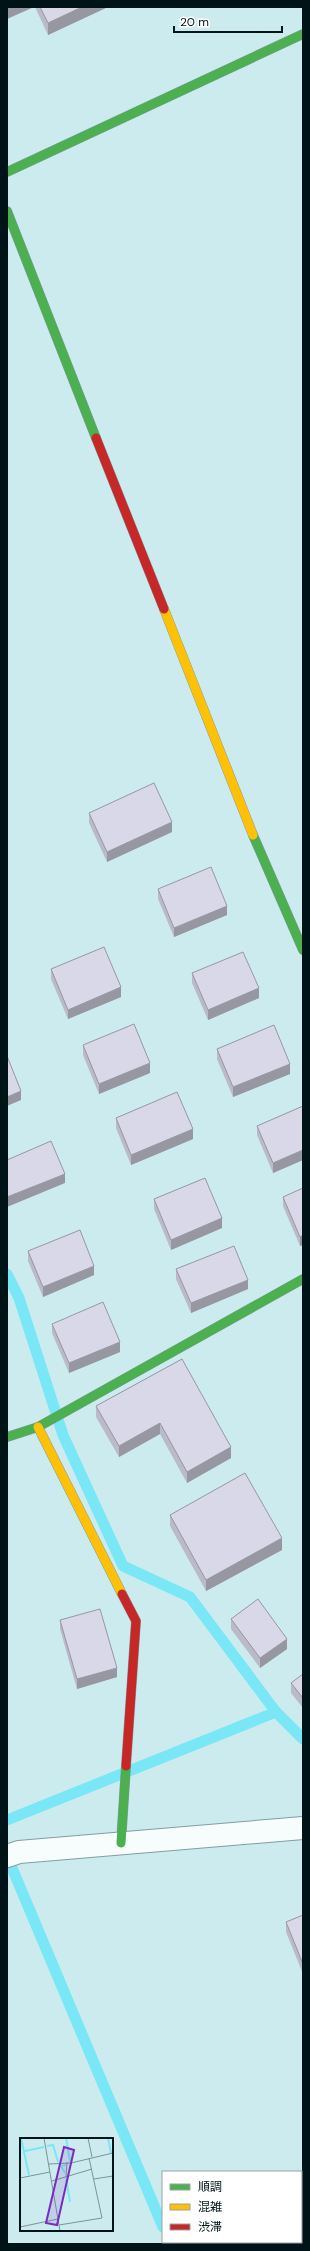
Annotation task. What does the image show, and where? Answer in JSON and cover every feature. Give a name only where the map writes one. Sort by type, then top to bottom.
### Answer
[{"type":"street","points":[[7,172],[303,34]]},
{"type":"street","points":[[7,211],[252,833],[303,950]]},
{"type":"street","points":[[7,1437],[38,1427],[303,1279]]},
{"type":"street","points":[[38,1427],[136,1621],[121,1843]]},
{"type":"street","points":[[7,1856],[18,1852],[303,1828]]},
{"type":"building","points":[[40,7],[82,7],[48,23]]},
{"type":"building","points":[[154,783],[172,822],[107,852],[89,813]]},
{"type":"building","points":[[211,867],[227,906],[174,928],[158,889]]},
{"type":"building","points":[[104,947],[121,987],[68,1010],[51,969]]},
{"type":"building","points":[[243,952],[259,988],[208,1010],[192,973]]},
{"type":"building","points":[[134,1024],[150,1063],[99,1084],[83,1045]]},
{"type":"building","points":[[274,1025],[290,1064],[233,1087],[217,1049]]},
{"type":"building","points":[[7,1056],[21,1091],[7,1097]]},
{"type":"building","points":[[177,1092],[193,1129],[131,1155],[116,1118]]},
{"type":"building","points":[[303,1106],[303,1150],[273,1163],[257,1126]]},
{"type":"building","points":[[51,1141],[65,1174],[7,1197],[7,1160]]},
{"type":"building","points":[[205,1178],[222,1218],[171,1240],[154,1199]]},
{"type":"building","points":[[303,1188],[303,1235],[300,1237],[283,1197]]},
{"type":"building","points":[[80,1230],[94,1266],[43,1287],[28,1251]]},
{"type":"building","points":[[234,1246],[248,1280],[191,1303],[176,1269]]},
{"type":"building","points":[[103,1302],[120,1342],[69,1363],[52,1324]]},
{"type":"building","points":[[182,1359],[231,1447],[187,1472],[160,1423],[119,1446],[96,1406]]},
{"type":"building","points":[[245,1473],[282,1538],[206,1580],[170,1515]]},
{"type":"building","points":[[258,1599],[287,1639],[260,1658],[231,1619]]},
{"type":"building","points":[[100,1609],[117,1668],[77,1679],[60,1620]]},
{"type":"building","points":[[303,1674],[303,1698],[291,1683]]},
{"type":"building","points":[[303,1915],[303,1964],[286,1922]]},
{"type":"waterway","points":[[7,1274],[19,1298],[63,1435],[123,1566],[190,1597],[276,1712],[7,1820]]},
{"type":"waterway","points":[[276,1712],[303,1739]]},
{"type":"waterway","points":[[7,1856],[162,2225]]},
{"type":"traffic: fast","points":[[7,172],[303,34]]},
{"type":"traffic: fast","points":[[7,211],[96,438]]},
{"type":"traffic: fast","points":[[253,835],[303,950]]},
{"type":"traffic: fast","points":[[7,1437],[38,1427],[303,1279]]},
{"type":"traffic: fast","points":[[121,1843],[126,1766]]},
{"type":"traffic: slow","points":[[164,609],[253,835]]},
{"type":"traffic: slow","points":[[38,1427],[122,1594]]},
{"type":"traffic: jam","points":[[96,438],[164,609]]},
{"type":"traffic: jam","points":[[122,1594],[136,1621],[126,1766]]}]
